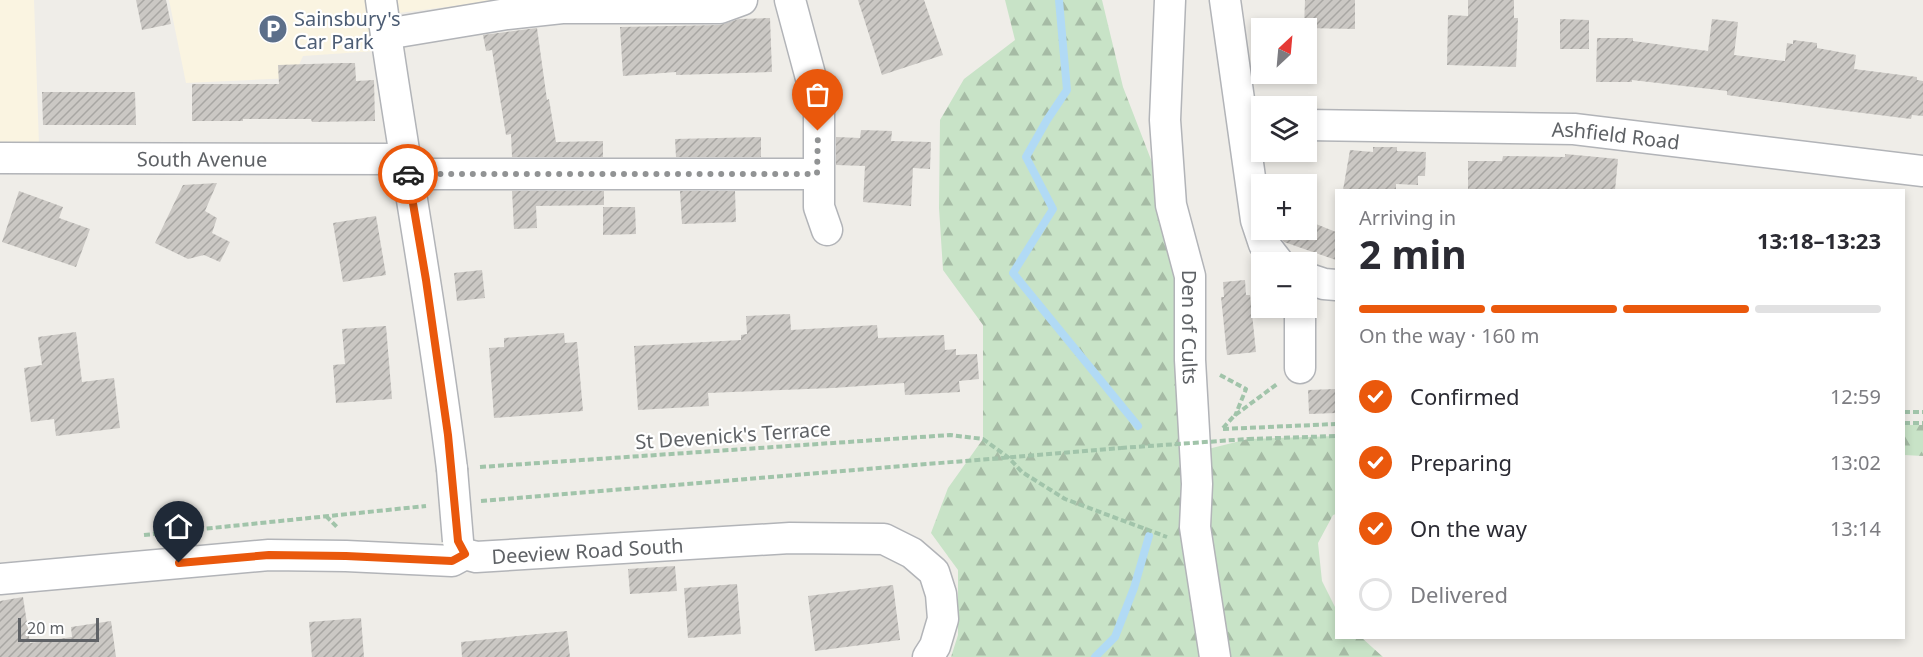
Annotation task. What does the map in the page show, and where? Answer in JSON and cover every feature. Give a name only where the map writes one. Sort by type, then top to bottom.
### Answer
[{"type":"street","points":[[381,0],[426,280],[461,547]]},
{"type":"street","points":[[386,34],[507,14],[562,8],[720,8],[742,0]]},
{"type":"street","points":[[790,0],[819,108],[817,174],[819,207],[826,230]]},
{"type":"street","name":"Den of Cults","points":[[1170,0],[1165,120],[1171,205],[1190,276],[1190,360],[1197,484],[1195,527],[1215,657]]},
{"type":"street","points":[[1225,0],[1251,119]]},
{"type":"street","name":"Ashfield Road","points":[[1317,125],[1574,129],[1923,171]]},
{"type":"street","name":"South Avenue","points":[[0,158],[817,174]]},
{"type":"street","points":[[1254,162],[1256,220],[1264,244],[1270,252]]},
{"type":"street","points":[[1317,282],[1335,285]]},
{"type":"street","points":[[1300,318],[1300,368]]},
{"type":"street","name":"Deeview Road South","points":[[0,579],[269,555],[452,561],[461,547],[476,557],[790,538],[884,539],[912,552],[934,572],[941,594],[943,619],[935,646],[928,657]]},
{"type":"path","points":[[1190,360],[1246,389],[1234,416],[1300,368]]},
{"type":"path","points":[[1905,412],[1923,412]]},
{"type":"path","points":[[1905,423],[1923,423]]},
{"type":"path","points":[[1222,429],[1335,424]]},
{"type":"path","name":"St Devenick's Terrace","points":[[452,469],[950,435],[983,439],[1009,458],[1022,472],[1065,499],[1166,537],[1197,544]]},
{"type":"path","points":[[481,501],[1121,448],[1248,439],[1335,436]]},
{"type":"path","points":[[140,535],[433,506]]},
{"type":"shaded area","points":[[0,0],[34,0],[39,145],[0,146]]},
{"type":"shaded area","name":"Sainsbury's Car Park","points":[[169,0],[501,0],[399,13],[405,49],[303,56],[293,78],[186,83]]},
{"type":"green space","points":[[1005,0],[1102,0],[1123,87],[1155,170],[1180,283],[1180,456],[1248,439],[1335,436],[1335,514],[1318,543],[1322,581],[1335,607],[1335,639],[1363,639],[1383,657],[951,657],[958,635],[958,570],[931,533],[948,488],[983,439],[983,325],[943,270],[939,208],[940,120],[964,79],[1015,40]]},
{"type":"green space","points":[[1905,425],[1923,425],[1923,456],[1905,455]]},
{"type":"building","points":[[136,0],[166,0],[171,24],[142,30]]},
{"type":"building","points":[[858,0],[924,0],[943,55],[882,75]]},
{"type":"building","points":[[1305,0],[1355,0],[1355,29],[1317,28],[1317,18],[1304,18]]},
{"type":"building","points":[[1468,0],[1514,0],[1514,18],[1518,18],[1516,67],[1447,65],[1448,15],[1468,16]]},
{"type":"building","points":[[770,18],[772,72],[676,75],[676,72],[623,76],[620,27],[720,25],[739,19]]},
{"type":"building","points":[[1560,19],[1589,20],[1589,49],[1560,49]]},
{"type":"building","points":[[1712,19],[1738,22],[1734,55],[1785,61],[1787,43],[1793,44],[1793,40],[1817,43],[1817,48],[1856,55],[1854,69],[1917,77],[1917,80],[1923,81],[1923,116],[1912,115],[1911,119],[1727,95],[1727,91],[1632,80],[1632,82],[1596,82],[1597,38],[1633,38],[1633,41],[1708,51]]},
{"type":"building","points":[[537,28],[547,100],[549,99],[556,142],[603,141],[603,157],[512,157],[511,134],[506,135],[492,50],[486,51],[483,35]]},
{"type":"building","points":[[355,63],[356,81],[374,80],[375,121],[312,122],[311,119],[243,119],[243,121],[192,121],[192,84],[279,84],[278,65]]},
{"type":"building","points":[[42,92],[135,92],[136,125],[43,125]]},
{"type":"building","points":[[861,130],[892,131],[891,141],[931,142],[930,169],[913,168],[911,206],[863,202],[865,166],[836,165],[836,137],[860,138]]},
{"type":"building","points":[[761,137],[761,157],[676,157],[675,139]]},
{"type":"building","points":[[1373,147],[1397,147],[1397,151],[1426,152],[1425,176],[1418,176],[1418,185],[1396,184],[1396,189],[1343,189],[1350,150],[1373,152]]},
{"type":"building","points":[[1565,154],[1618,159],[1615,189],[1468,189],[1468,161],[1502,161],[1503,156],[1565,157]]},
{"type":"building","points":[[217,183],[205,211],[217,218],[212,233],[230,242],[220,262],[204,255],[188,259],[155,243],[183,185]]},
{"type":"building","points":[[19,191],[63,207],[59,218],[90,229],[76,267],[2,242]]},
{"type":"building","points":[[512,191],[604,191],[604,205],[536,206],[537,228],[514,229]]},
{"type":"building","points":[[680,191],[735,191],[736,222],[682,224]]},
{"type":"building","points":[[603,207],[635,207],[636,234],[603,235]]},
{"type":"building","points":[[376,216],[386,275],[343,282],[333,223]]},
{"type":"building","points":[[1317,224],[1335,232],[1335,260],[1317,252],[1282,240],[1317,240]]},
{"type":"building","points":[[482,270],[485,298],[457,301],[454,273]]},
{"type":"building","points":[[1245,280],[1246,295],[1250,295],[1256,352],[1227,355],[1221,297],[1224,297],[1223,282]]},
{"type":"building","points":[[790,314],[791,330],[877,325],[878,338],[944,335],[945,350],[956,349],[956,355],[977,354],[979,379],[959,381],[960,392],[905,395],[904,383],[708,393],[709,406],[638,410],[634,346],[741,340],[741,335],[747,334],[746,316]]},
{"type":"building","points":[[386,326],[392,399],[336,403],[333,365],[345,364],[342,329]]},
{"type":"building","points":[[76,332],[82,382],[114,378],[120,428],[56,436],[54,419],[31,422],[24,368],[42,365],[38,337]]},
{"type":"building","points":[[564,333],[565,343],[577,342],[583,411],[494,418],[489,348],[504,347],[504,338]]},
{"type":"building","points":[[1335,389],[1335,413],[1309,414],[1308,390]]},
{"type":"building","points":[[675,566],[677,591],[630,594],[628,569]]},
{"type":"building","points":[[737,584],[741,634],[688,638],[684,588]]},
{"type":"building","points":[[893,585],[900,640],[815,651],[808,596]]},
{"type":"building","points":[[23,597],[30,643],[72,637],[71,627],[111,621],[116,657],[0,657],[0,601]]},
{"type":"building","points":[[361,618],[364,657],[312,657],[309,622]]},
{"type":"building","points":[[567,631],[570,657],[462,657],[461,642]]},
{"type":"waterway","points":[[1059,0],[1067,90],[1026,157],[1053,209],[1013,273],[1138,426]]},
{"type":"waterway","points":[[1095,657],[1115,637],[1134,588],[1149,536]]},
{"type":"way so far","points":[[408,174],[817,174],[818,131]]},
{"type":"place","name":"Sainsbury's Car Park","points":[[273,29]]},
{"type":"route","points":[[179,563],[269,555],[452,561],[465,554],[458,541],[448,435],[408,174]]}]
